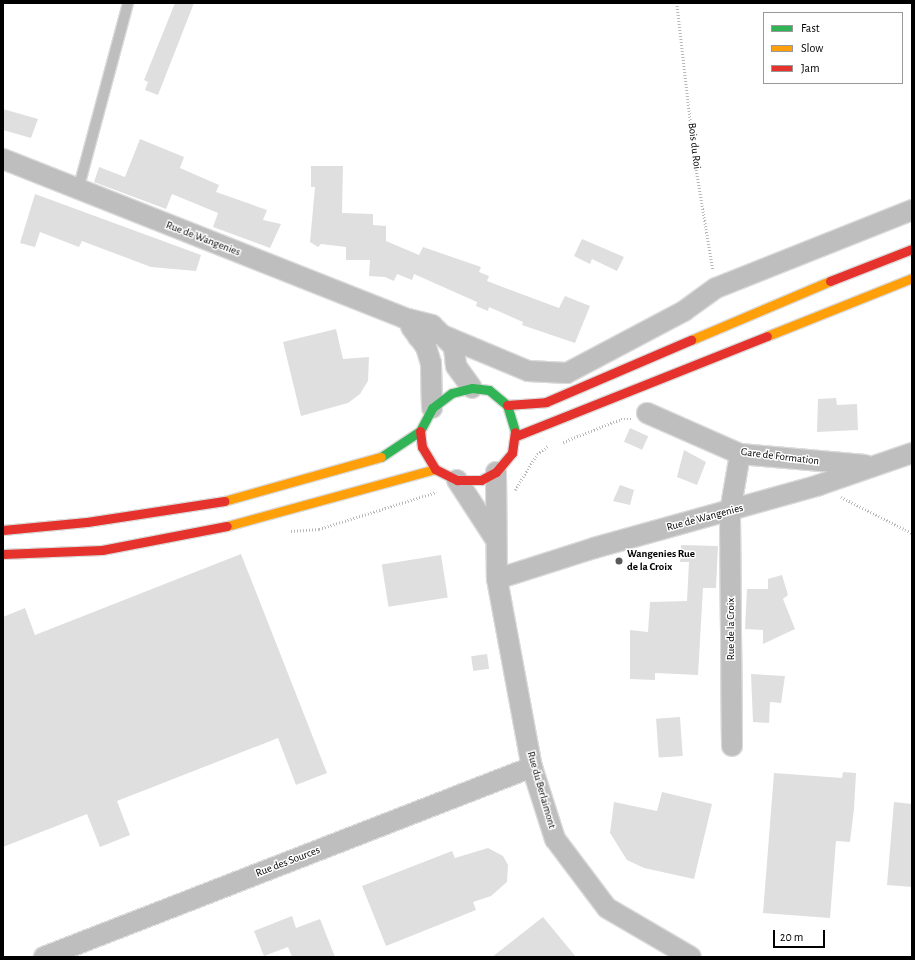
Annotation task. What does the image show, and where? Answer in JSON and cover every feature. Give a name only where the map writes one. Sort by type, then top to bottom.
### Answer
[{"type":"highway","points":[[507,405],[546,402],[812,288],[912,249]]},
{"type":"highway","points":[[516,436],[912,278]]},
{"type":"highway","points":[[3,530],[87,522],[220,502],[385,456],[420,431],[432,408],[452,394],[472,388],[489,390],[507,405],[516,436],[512,453],[496,472],[481,480],[457,480],[435,469],[422,447],[420,431]]},
{"type":"highway","points":[[3,554],[102,550],[230,525],[435,469]]},
{"type":"street","name":"Rue de Wangenies","points":[[3,160],[404,318],[432,325],[454,347],[456,366],[472,388]]},
{"type":"street","points":[[716,288],[912,210]]},
{"type":"street","name":"Rue de Wangenies","points":[[418,337],[430,332],[442,335],[528,371],[568,372],[684,311],[716,288]]},
{"type":"street","points":[[404,318],[418,337],[431,363],[432,408]]},
{"type":"street","name":"Gare de Formation","points":[[647,413],[740,454],[873,466]]},
{"type":"street","name":"Rue de Wangenies","points":[[497,579],[594,548],[730,512],[819,485],[912,453]]},
{"type":"street","name":"Rue de la Croix","points":[[732,746],[730,512],[740,454]]},
{"type":"street","name":"Rue du Berlaimont","points":[[496,472],[494,537],[497,579],[532,767],[555,839],[607,908],[690,957]]},
{"type":"street","name":"Rue du Berlaimont","points":[[457,480],[494,537]]},
{"type":"street","name":"Rue des Sources","points":[[44,957],[532,767]]},
{"type":"lane","points":[[78,190],[128,3]]},
{"type":"path","name":"Bois du Roi","points":[[677,3],[695,161],[716,288]]},
{"type":"path","points":[[563,442],[621,419],[627,421],[647,413]]},
{"type":"path","points":[[819,485],[912,533]]},
{"type":"building","points":[[175,3],[194,3],[158,95],[145,90],[148,82],[144,80]]},
{"type":"building","points":[[3,109],[38,119],[31,138],[3,130]]},
{"type":"building","points":[[140,139],[184,157],[180,168],[219,185],[216,192],[267,210],[263,220],[281,224],[270,248],[213,227],[218,213],[172,194],[166,209],[94,182],[99,167],[125,177]]},
{"type":"building","points":[[311,166],[343,166],[342,213],[373,214],[373,225],[386,226],[386,241],[419,255],[423,247],[481,267],[479,272],[489,276],[487,281],[559,308],[565,296],[590,306],[575,343],[522,325],[523,322],[489,307],[488,311],[476,306],[477,302],[414,274],[412,280],[397,274],[394,281],[385,277],[369,276],[370,260],[346,260],[346,247],[321,244],[318,247],[310,242],[315,187],[311,187]]},
{"type":"building","points":[[35,194],[201,255],[196,271],[151,267],[82,241],[79,247],[40,232],[35,247],[20,243]]},
{"type":"building","points":[[582,239],[624,257],[617,271],[592,259],[590,264],[574,256]]},
{"type":"building","points":[[336,329],[343,359],[369,357],[368,381],[360,394],[348,403],[301,416],[283,342]]},
{"type":"building","points":[[836,398],[837,405],[857,404],[858,430],[817,432],[818,399]]},
{"type":"building","points":[[630,428],[648,436],[642,450],[624,442]]},
{"type":"building","points":[[684,450],[706,462],[697,485],[677,477]]},
{"type":"building","points":[[620,485],[634,490],[630,505],[613,501]]},
{"type":"building","points":[[681,545],[718,546],[716,588],[703,588],[698,675],[655,673],[655,680],[630,679],[630,630],[648,632],[650,602],[687,601],[689,562],[680,562]]},
{"type":"building","points":[[241,554],[327,773],[296,785],[278,738],[117,801],[130,835],[100,847],[87,814],[3,847],[3,617],[25,608],[35,635]]},
{"type":"building","points":[[441,555],[448,597],[388,607],[382,564]]},
{"type":"building","points":[[782,575],[788,595],[783,599],[795,629],[763,644],[763,630],[745,629],[747,589],[768,589],[768,579]]},
{"type":"building","points":[[487,654],[489,669],[473,671],[471,656]]},
{"type":"building","points":[[751,674],[785,676],[781,703],[770,702],[769,723],[753,722]]},
{"type":"building","points":[[680,717],[683,756],[659,758],[656,719]]},
{"type":"building","points":[[843,772],[856,773],[854,809],[850,842],[836,841],[830,918],[763,913],[774,773],[842,778]]},
{"type":"building","points":[[662,792],[712,804],[694,879],[644,868],[627,860],[610,833],[614,802],[657,811]]},
{"type":"building","points":[[894,802],[912,804],[912,887],[887,885]]},
{"type":"building","points":[[488,848],[503,856],[508,865],[507,882],[491,896],[473,902],[476,910],[386,946],[362,886],[452,851],[455,858]]},
{"type":"building","points":[[292,916],[296,928],[320,919],[335,957],[292,957],[288,947],[264,956],[254,931]]},
{"type":"building","points":[[543,917],[576,957],[492,957]]},
{"type":"traffic: fast","points":[[381,457],[420,431],[432,408],[452,393],[472,388],[489,390],[507,405],[515,432]]},
{"type":"traffic: slow","points":[[767,336],[912,278]]},
{"type":"traffic: slow","points":[[691,340],[830,281]]},
{"type":"traffic: slow","points":[[224,501],[381,457]]},
{"type":"traffic: slow","points":[[227,526],[435,469]]},
{"type":"traffic: jam","points":[[830,281],[912,249]]},
{"type":"traffic: jam","points":[[516,436],[767,336]]},
{"type":"traffic: jam","points":[[507,405],[546,402],[691,340]]},
{"type":"traffic: jam","points":[[420,431],[422,447],[435,469],[457,480],[481,480],[496,472],[512,453],[515,432]]},
{"type":"traffic: jam","points":[[3,530],[87,522],[224,501]]},
{"type":"traffic: jam","points":[[3,554],[102,550],[227,526]]},
{"type":"place","name":"Wangenies Rue de la Croix","points":[[619,561]]}]
